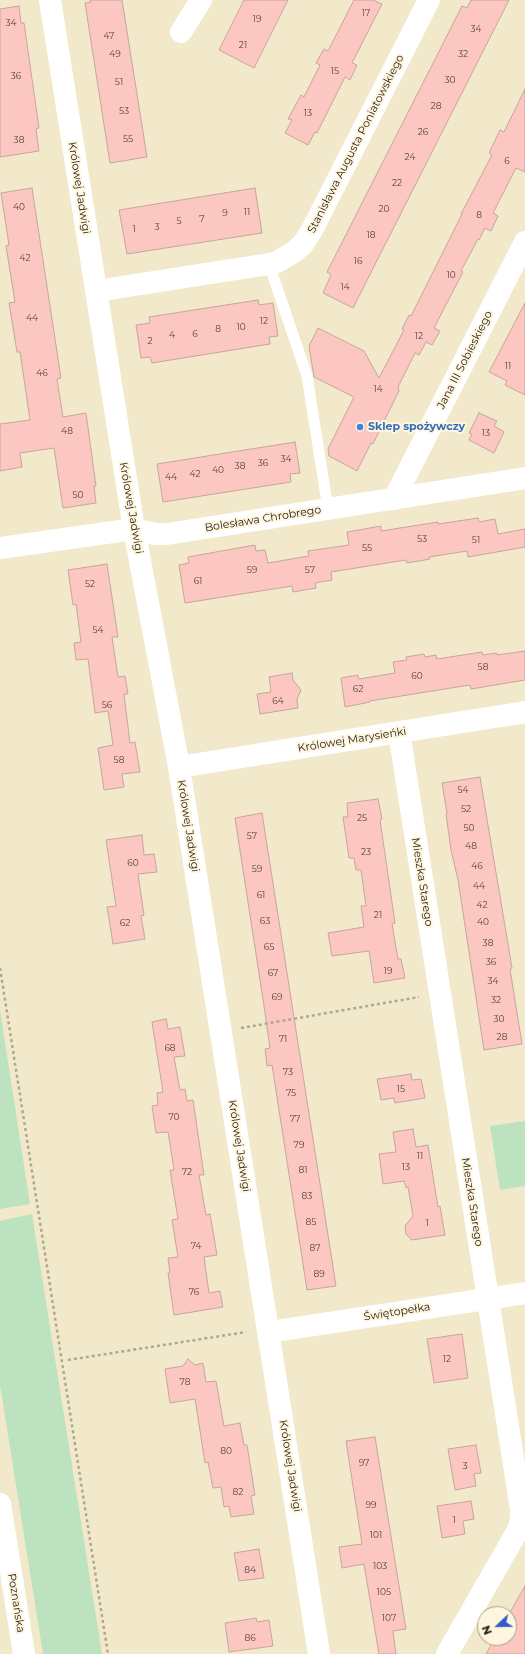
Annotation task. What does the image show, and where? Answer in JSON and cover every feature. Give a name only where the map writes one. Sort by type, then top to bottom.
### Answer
[{"type":"street","name":"Królowej Jadwigi","points":[[50,0],[134,529],[179,767],[319,1654]]},
{"type":"street","points":[[181,32],[201,0]]},
{"type":"street","name":"Stanisława Augusta Poniatowskiego","points":[[96,291],[269,264],[277,262],[294,252],[303,244],[312,230],[429,0]]},
{"type":"street","name":"Jana III Sobieskiego","points":[[394,498],[525,242]]},
{"type":"street","name":"Bolesława Chrobrego","points":[[0,548],[134,529],[155,534],[167,534],[525,478]]},
{"type":"street","name":"Królowej Marysieńki","points":[[179,767],[525,712]]},
{"type":"street","name":"Mieszka Starego","points":[[399,732],[521,1509],[521,1521],[518,1530],[448,1654]]},
{"type":"street","name":"Świętopełka","points":[[269,1332],[525,1293]]},
{"type":"street","name":"Poznańska","points":[[0,1504],[24,1654]]},
{"type":"lane","points":[[269,264],[307,376],[328,509]]},
{"type":"path","points":[[0,968],[108,1654]]},
{"type":"path","points":[[221,1031],[440,994]]},
{"type":"path","points":[[68,1360],[245,1332],[269,1332]]},
{"type":"green space","points":[[0,1010],[30,1204],[0,1209]]},
{"type":"green space","points":[[525,1121],[525,1186],[500,1190],[490,1126]]},
{"type":"green space","points":[[32,1214],[102,1654],[43,1654],[0,1385],[0,1221]]},
{"type":"building","points":[[90,0],[122,0],[147,157],[110,163],[85,3],[91,2]]},
{"type":"building","points":[[244,0],[288,0],[254,68],[219,50]]},
{"type":"building","points":[[354,0],[373,0],[382,4],[352,63],[357,65],[350,80],[345,77],[317,133],[315,132],[308,145],[285,133],[292,120],[288,119],[301,95],[304,97],[320,65],[316,63],[324,49],[328,51]]},
{"type":"building","points":[[471,0],[509,0],[353,308],[323,293],[331,275],[327,272],[462,6],[467,8]]},
{"type":"building","points":[[19,6],[21,23],[24,23],[39,128],[36,129],[39,151],[0,157],[0,9]]},
{"type":"building","points":[[525,89],[525,172],[516,168],[493,213],[498,216],[491,231],[485,228],[479,240],[478,239],[434,328],[440,331],[432,345],[426,342],[419,355],[415,353],[398,387],[399,391],[373,444],[371,443],[357,471],[329,456],[328,449],[354,397],[314,377],[309,346],[318,328],[364,351],[379,378],[404,330],[402,329],[409,315],[411,316],[492,155],[489,153],[500,130],[504,132]]},
{"type":"building","points":[[32,188],[61,378],[57,379],[63,417],[86,413],[96,486],[94,486],[96,503],[63,508],[54,448],[20,453],[22,467],[0,471],[0,424],[30,420],[20,352],[17,352],[9,303],[15,302],[6,246],[9,245],[1,193]]},
{"type":"building","points":[[255,188],[262,233],[127,254],[119,210]]},
{"type":"building","points":[[258,300],[259,305],[273,303],[278,336],[269,337],[270,344],[152,363],[150,357],[141,358],[136,325],[150,323],[149,317]]},
{"type":"building","points":[[525,303],[525,395],[505,385],[507,381],[489,372]]},
{"type":"building","points":[[479,413],[497,421],[494,426],[504,432],[494,453],[469,440],[472,434],[469,433]]},
{"type":"building","points":[[295,442],[300,473],[290,474],[291,482],[163,502],[157,464]]},
{"type":"building","points":[[478,518],[479,522],[495,519],[498,534],[525,529],[525,547],[468,557],[467,551],[429,557],[430,559],[407,563],[406,560],[331,572],[332,580],[315,583],[316,588],[293,592],[292,586],[185,603],[179,565],[189,563],[188,557],[255,545],[256,551],[265,550],[268,563],[309,556],[308,551],[349,545],[347,532],[381,526],[381,531],[438,522],[438,524]]},
{"type":"building","points":[[107,564],[118,637],[112,637],[118,677],[125,676],[128,694],[124,694],[130,743],[135,742],[140,772],[122,774],[124,787],[104,790],[98,748],[113,745],[108,711],[95,713],[88,659],[76,660],[74,643],[81,642],[76,604],[73,605],[68,570]]},
{"type":"building","points":[[525,651],[525,680],[471,689],[470,685],[370,701],[345,707],[341,678],[358,675],[359,679],[395,673],[393,662],[407,660],[406,657],[424,654],[425,657],[436,655],[437,659],[482,652],[483,655],[497,653],[497,655]]},
{"type":"building","points":[[292,673],[293,680],[301,690],[297,699],[298,708],[260,714],[257,694],[271,692],[269,677]]},
{"type":"building","points":[[480,777],[512,968],[510,969],[522,1044],[484,1050],[458,880],[451,850],[442,783]]},
{"type":"building","points":[[378,799],[382,819],[380,820],[395,923],[392,924],[398,959],[401,959],[405,978],[374,983],[369,951],[332,956],[328,933],[364,927],[361,906],[366,906],[361,870],[356,870],[354,858],[349,858],[343,817],[348,817],[347,803]]},
{"type":"building","points":[[262,813],[336,1286],[307,1290],[272,1065],[267,1066],[265,1049],[270,1048],[235,818]]},
{"type":"building","points":[[142,835],[144,855],[154,854],[157,872],[138,874],[144,915],[141,916],[145,939],[113,944],[107,907],[116,906],[106,840]]},
{"type":"building","points":[[166,1019],[168,1029],[180,1027],[185,1056],[174,1057],[180,1090],[185,1089],[187,1101],[193,1100],[204,1175],[199,1175],[206,1215],[210,1214],[217,1255],[204,1257],[209,1293],[220,1291],[223,1307],[174,1315],[168,1273],[170,1273],[168,1258],[178,1257],[172,1220],[178,1219],[170,1170],[174,1170],[168,1132],[156,1133],[152,1106],[158,1105],[157,1093],[163,1092],[152,1022]]},
{"type":"building","points":[[411,1074],[412,1080],[421,1079],[425,1098],[395,1103],[394,1098],[381,1100],[377,1079]]},
{"type":"building","points":[[413,1129],[416,1147],[428,1145],[438,1207],[440,1206],[445,1235],[412,1240],[406,1234],[405,1226],[413,1216],[408,1187],[406,1188],[404,1181],[383,1184],[379,1154],[396,1152],[393,1132]]},
{"type":"building","points":[[462,1334],[468,1378],[434,1383],[427,1339]]},
{"type":"building","points":[[188,1359],[195,1365],[203,1363],[206,1382],[216,1381],[224,1426],[240,1423],[244,1445],[247,1445],[255,1495],[251,1496],[254,1514],[231,1517],[229,1506],[224,1507],[221,1487],[213,1488],[208,1462],[205,1463],[195,1399],[170,1403],[165,1369],[183,1366]]},
{"type":"building","points":[[375,1437],[406,1629],[393,1631],[396,1654],[379,1654],[364,1564],[342,1568],[339,1547],[362,1544],[346,1441]]},
{"type":"building","points":[[476,1445],[481,1473],[474,1474],[476,1486],[455,1490],[448,1449]]},
{"type":"building","points":[[471,1501],[474,1519],[463,1521],[465,1534],[442,1538],[437,1506]]},
{"type":"building","points":[[259,1549],[264,1578],[239,1581],[234,1553]]},
{"type":"building","points":[[525,1586],[525,1654],[486,1654],[490,1646],[517,1646],[517,1606],[514,1606]]},
{"type":"building","points":[[256,1618],[257,1622],[269,1620],[273,1646],[229,1652],[225,1623]]},
{"type":"place","name":"Sklep spożywczy","points":[[360,427]]}]
